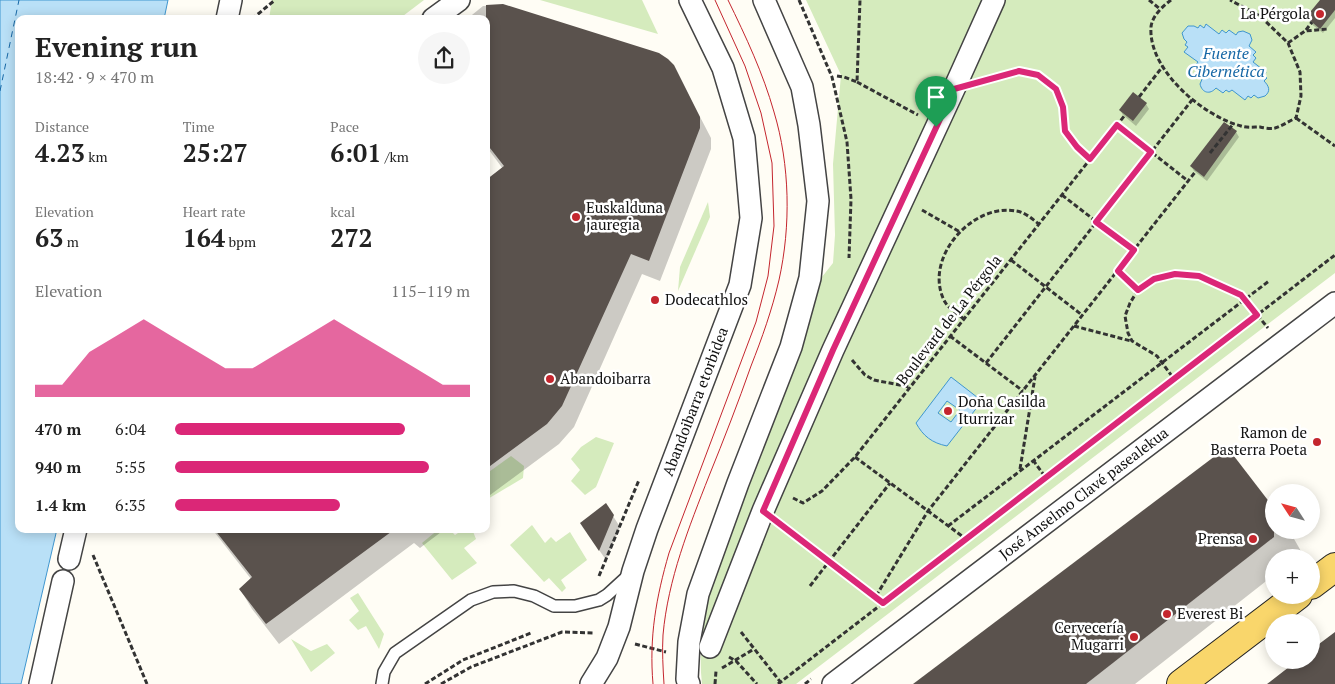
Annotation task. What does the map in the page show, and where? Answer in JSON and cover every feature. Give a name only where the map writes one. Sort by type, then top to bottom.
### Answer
[{"type":"main road","points":[[1320,578],[1335,567]]},
{"type":"main road","points":[[1181,684],[1286,604]]},
{"type":"street","points":[[228,15],[231,0]]},
{"type":"street","points":[[438,15],[459,0]]},
{"type":"street","name":"Abandoibarra etorbidea","points":[[591,684],[606,658],[619,627],[633,572],[647,529],[740,285],[751,218],[744,138],[724,68],[690,0]]},
{"type":"street","points":[[689,684],[687,680],[689,642],[698,594],[738,483],[791,347],[810,278],[818,201],[809,125],[802,87],[764,0]]},
{"type":"street","points":[[710,647],[763,511],[833,350],[994,0]]},
{"type":"street","name":"José Anselmo Clavé pasealekua","points":[[833,684],[1335,303]]},
{"type":"street","points":[[69,559],[75,533]]},
{"type":"street","points":[[40,684],[63,581]]},
{"type":"lane","points":[[382,684],[384,672],[394,653],[471,600],[493,592],[514,591],[534,596],[554,606],[575,606],[599,600],[633,572]]},
{"type":"path","points":[[257,15],[276,0]]},
{"type":"path","points":[[857,82],[860,0]]},
{"type":"path","points":[[1149,0],[1160,9]]},
{"type":"path","points":[[1171,0],[1160,9],[1151,26],[1153,46],[1163,66],[1192,100],[1217,115],[1241,126],[1274,128],[1296,118]]},
{"type":"path","points":[[1230,0],[1260,16],[1288,43],[1300,72],[1301,96],[1296,118]]},
{"type":"path","points":[[1288,43],[1305,31],[1312,22]]},
{"type":"path","points":[[1305,31],[1328,30]]},
{"type":"path","points":[[1139,97],[1163,66]]},
{"type":"path","points":[[954,89],[1019,71],[1038,75],[1056,89],[1063,107],[1065,131],[1077,147],[1090,159]]},
{"type":"path","points":[[837,76],[844,76],[857,82],[911,111],[936,127]]},
{"type":"path","points":[[986,363],[1192,100]]},
{"type":"path","name":"Boulevard de La Pérgola","points":[[774,487],[802,503],[822,490],[855,458],[1125,115]]},
{"type":"path","points":[[1296,118],[1335,146]]},
{"type":"path","points":[[1210,153],[1234,123]]},
{"type":"path","points":[[1117,125],[1188,181]]},
{"type":"path","points":[[876,596],[928,510],[1196,171]]},
{"type":"path","points":[[1062,195],[1134,250]]},
{"type":"path","points":[[903,199],[960,232]]},
{"type":"path","points":[[964,319],[950,309],[943,299],[939,278],[942,260],[954,238],[968,224],[985,215],[1003,210],[1018,211],[1039,224]]},
{"type":"path","points":[[778,684],[1335,255]]},
{"type":"path","points":[[1011,260],[1082,315]]},
{"type":"path","points":[[1118,271],[1138,290]]},
{"type":"path","points":[[1132,341],[1128,333],[1125,316],[1138,290],[1154,279],[1175,274],[1199,276],[1241,295],[1281,344]]},
{"type":"path","points":[[948,526],[1269,281]]},
{"type":"path","points":[[1074,326],[1132,341],[1157,356],[1174,379]]},
{"type":"path","points":[[950,336],[1023,391]]},
{"type":"path","points":[[833,350],[849,358],[865,375],[874,380],[910,387]]},
{"type":"path","points":[[1020,470],[1036,375]]},
{"type":"path","points":[[855,458],[966,539]]},
{"type":"path","points":[[1033,460],[1046,478]]},
{"type":"path","points":[[596,580],[602,573],[640,477]]},
{"type":"path","points":[[810,586],[890,483]]},
{"type":"path","points":[[763,511],[883,603]]},
{"type":"path","points":[[91,549],[147,684]]},
{"type":"path","points":[[425,684],[463,660],[531,634]]},
{"type":"path","points":[[710,647],[736,661],[757,684]]},
{"type":"path","points":[[715,684],[716,671]]},
{"type":"green space","points":[[272,0],[424,0],[404,15],[270,15]]},
{"type":"green space","points":[[540,0],[642,0],[658,34]]},
{"type":"green space","points":[[806,0],[1335,0],[1335,273],[796,684],[702,684],[701,652],[704,621],[719,561],[818,282],[833,263],[835,235],[833,164],[841,75]]},
{"type":"green space","points":[[708,202],[710,217],[678,291],[680,267]]},
{"type":"green space","points":[[596,437],[614,443],[596,487],[585,495],[571,481],[580,470],[571,459],[581,447]]},
{"type":"green space","points":[[511,456],[524,466],[523,478],[490,498],[490,471]]},
{"type":"green space","points":[[532,525],[545,543],[551,537],[556,542],[570,532],[587,560],[561,580],[566,588],[562,592],[549,578],[544,582],[510,545]]},
{"type":"green space","points":[[434,533],[453,533],[455,535],[458,533],[474,533],[476,539],[464,548],[477,563],[452,580],[422,543]]},
{"type":"green space","points":[[358,593],[384,634],[379,649],[366,626],[358,630],[349,620],[359,611],[350,598]]},
{"type":"green space","points":[[291,639],[311,651],[327,644],[335,653],[311,672]]},
{"type":"water","points":[[0,0],[168,0],[165,15],[15,15],[15,533],[56,533],[21,684],[0,684]]},
{"type":"water","name":"Fuente Cibernética","points":[[1206,24],[1219,34],[1222,30],[1226,33],[1229,30],[1236,35],[1238,32],[1243,31],[1250,34],[1252,40],[1249,46],[1256,52],[1253,55],[1256,58],[1253,62],[1266,72],[1264,76],[1267,78],[1264,81],[1269,90],[1265,96],[1258,98],[1254,95],[1251,98],[1248,96],[1245,100],[1232,90],[1229,92],[1226,90],[1223,93],[1216,88],[1209,92],[1202,89],[1200,84],[1203,77],[1196,72],[1199,69],[1195,66],[1198,62],[1184,52],[1188,47],[1185,45],[1187,42],[1182,33],[1188,26],[1198,28],[1200,25],[1204,28]]},
{"type":"water","points":[[951,377],[982,401],[947,446],[929,438],[916,423]],"holes":[[[947,401],[960,410],[951,422],[938,413]]]},
{"type":"building","name":"La Pérgola","points":[[1320,0],[1335,0],[1335,10],[1320,29],[1306,17]]},
{"type":"building","name":"Euskalduna jauregia","points":[[503,4],[659,53],[674,65],[700,117],[700,128],[649,261],[631,254],[562,406],[547,424],[490,466],[490,177],[504,166],[490,148],[490,15],[486,15],[486,5]]},
{"type":"building","points":[[1133,92],[1147,103],[1133,121],[1119,110]]},
{"type":"building","points":[[1224,122],[1237,131],[1204,177],[1190,166]]},
{"type":"building","points":[[1227,447],[1265,496],[1265,539],[1271,539],[1086,684],[913,684]]},
{"type":"building","points":[[606,503],[614,515],[599,551],[580,523]]},
{"type":"building","points":[[217,533],[390,533],[266,624],[239,589],[252,577]]},
{"type":"building","points":[[1335,632],[1335,684],[1267,684],[1286,669],[1320,669],[1320,643]]},
{"type":"ferry route","points":[[16,15],[19,0]]},
{"type":"ferry route","points":[[0,91],[15,19]]},
{"type":"tram line","points":[[653,684],[653,634],[664,570],[756,322],[768,276],[774,226],[772,163],[761,113],[745,66],[715,0]]},
{"type":"tram line","points":[[664,684],[663,635],[674,574],[694,514],[766,324],[779,280],[786,238],[786,174],[779,132],[770,98],[759,69],[728,0]]},
{"type":"place","name":"La Pérgola","points":[[1320,14]]},
{"type":"place","name":"Euskalduna jauregia","points":[[576,217]]},
{"type":"place","name":"Dodecathlos","points":[[655,300]]},
{"type":"place","name":"Abandoibarra","points":[[550,379]]},
{"type":"place","name":"Doña Casilda Iturrizar","points":[[948,411]]},
{"type":"place","name":"Ramon de Basterra Poeta","points":[[1317,442]]},
{"type":"place","name":"Prensa","points":[[1253,539]]},
{"type":"place","name":"Everest Bi","points":[[1167,614]]},
{"type":"place","name":"Cervecería Mugarri","points":[[1134,637]]},
{"type":"route","points":[[1019,71],[1038,75],[1056,89],[1063,107],[1065,131],[1077,147],[1090,159],[1117,125],[1151,152],[1096,222],[1134,250],[1118,271],[1138,290],[1154,279],[1175,274],[1199,276],[1241,295],[1257,315],[883,603],[763,511],[833,350],[936,127],[954,89],[1019,71]]}]
